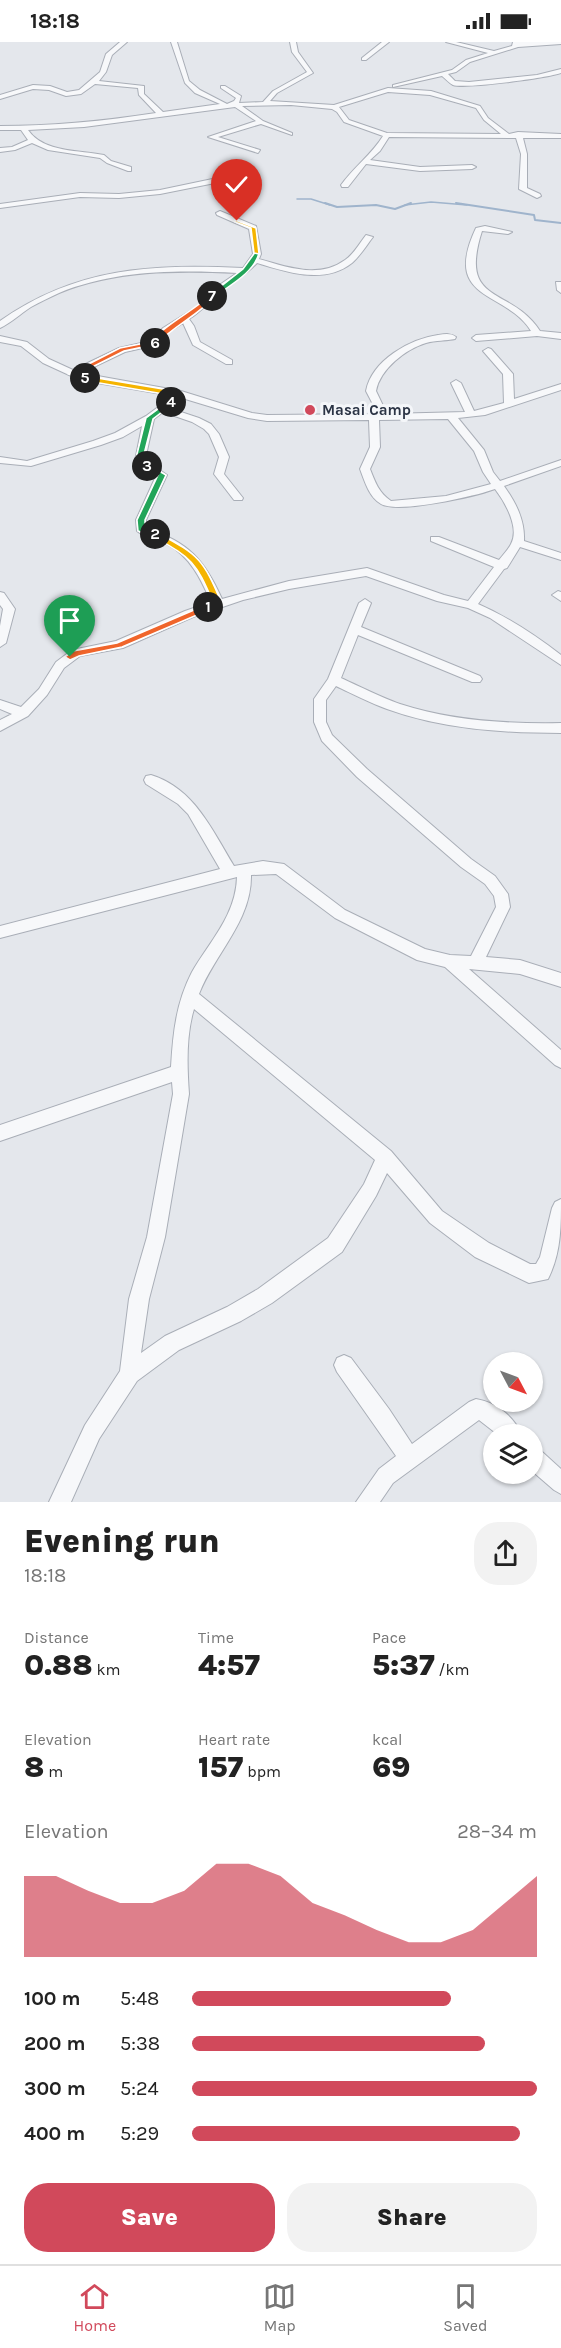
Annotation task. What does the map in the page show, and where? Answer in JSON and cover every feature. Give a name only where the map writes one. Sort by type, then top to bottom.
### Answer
[{"type":"street","points":[[0,97],[22,89],[38,87],[55,88],[66,94],[75,94],[94,82],[103,72],[108,54],[124,42]]},
{"type":"street","points":[[174,42],[180,55],[182,74],[189,86],[224,104]]},
{"type":"street","points":[[265,103],[275,92],[310,73],[295,52],[293,42]]},
{"type":"street","points":[[364,59],[386,42]]},
{"type":"street","points":[[449,42],[494,53]]},
{"type":"street","points":[[0,128],[56,129],[234,103],[333,107],[401,84],[453,71],[468,61],[516,44],[561,42]]},
{"type":"street","points":[[444,74],[453,83],[474,85],[490,81],[550,75],[561,71]]},
{"type":"street","points":[[94,82],[142,87],[140,92],[147,103],[160,113]]},
{"type":"street","points":[[223,87],[239,97],[234,103]]},
{"type":"street","points":[[388,90],[431,93],[469,103],[478,107],[486,119],[506,134]]},
{"type":"street","points":[[234,103],[261,122],[290,134]]},
{"type":"street","points":[[333,107],[340,111],[346,121],[387,135],[561,136]]},
{"type":"street","points":[[258,151],[211,137],[261,122]]},
{"type":"street","points":[[24,129],[32,141],[54,149],[102,156],[109,162],[128,169]]},
{"type":"street","points":[[345,185],[358,168],[384,143],[387,135]]},
{"type":"street","points":[[518,135],[524,154],[523,189],[537,196]]},
{"type":"street","points":[[0,150],[12,149],[32,141]]},
{"type":"street","points":[[366,162],[420,169],[472,167]]},
{"type":"street","points":[[1,206],[80,195],[160,192],[222,179]]},
{"type":"street","points":[[72,374],[122,350],[153,343],[166,330],[184,319],[246,271],[257,254],[253,228],[220,213]]},
{"type":"street","points":[[508,232],[484,228],[479,230],[471,256],[471,273],[474,281],[484,292],[526,317],[537,333]]},
{"type":"street","points":[[255,260],[312,274],[325,273],[350,261],[369,237]]},
{"type":"street","points":[[0,325],[19,309],[66,288],[123,273],[171,267],[246,271]]},
{"type":"street","points":[[184,319],[190,326],[196,343],[229,362]]},
{"type":"street","points":[[476,338],[537,333],[561,336]]},
{"type":"street","points":[[452,337],[422,340],[405,348],[374,380],[371,390],[379,416],[375,447],[365,469],[376,496],[389,504],[446,499],[561,463]]},
{"type":"street","points":[[0,339],[24,344],[46,361],[72,374],[96,382],[181,394],[251,416],[267,418],[452,416],[492,411],[561,387]]},
{"type":"street","points":[[488,351],[508,374],[509,404]]},
{"type":"street","points":[[456,383],[470,413]]},
{"type":"street","points":[[0,460],[27,464],[119,435],[149,418],[181,394]]},
{"type":"street","points":[[162,409],[205,425],[213,432],[218,449],[224,457],[219,474],[238,498]]},
{"type":"street","points":[[452,416],[479,450],[488,472],[510,502],[519,529],[518,543],[503,566],[471,605]]},
{"type":"street","points":[[149,418],[140,461],[162,475],[141,520],[142,531],[161,536],[191,555],[205,573],[218,604]]},
{"type":"street","points":[[435,539],[503,566]]},
{"type":"street","points":[[518,543],[561,557]]},
{"type":"street","points":[[0,726],[23,713],[43,692],[60,665],[76,653],[119,645],[218,604],[289,585],[367,572],[441,598],[471,605],[494,615],[515,627],[561,661]]},
{"type":"street","points":[[0,596],[9,609],[0,643]]},
{"type":"street","points":[[365,603],[334,680],[320,699],[320,722],[327,738],[362,774],[466,863],[490,880],[501,894],[503,907],[475,963]]},
{"type":"street","points":[[354,629],[476,679]]},
{"type":"street","points":[[334,680],[400,708],[435,716],[489,726],[561,728]]},
{"type":"street","points":[[0,704],[23,713]]},
{"type":"street","points":[[130,1374],[139,1299],[156,1237],[181,1094],[179,1072],[182,1022],[198,976],[241,904],[244,886],[237,871],[193,810],[183,800],[152,780]]},
{"type":"street","points":[[0,932],[237,871],[262,867],[279,868],[340,914],[422,955],[450,962],[520,967],[561,980]]},
{"type":"street","points":[[450,962],[561,1060]]},
{"type":"street","points":[[191,997],[385,1157],[436,1217],[482,1250],[529,1274],[541,1272],[548,1261],[561,1208]]},
{"type":"street","points":[[0,1133],[179,1072]]},
{"type":"street","points":[[60,1502],[92,1432],[130,1374],[172,1343],[234,1314],[265,1296],[335,1245],[370,1190],[385,1157]]},
{"type":"street","points":[[344,1365],[382,1416],[409,1458]]},
{"type":"street","points":[[367,1502],[386,1476],[476,1409],[484,1410],[500,1424]]},
{"type":"street","points":[[543,1466],[561,1483]]},
{"type":"waterway","points":[[297,199],[311,199],[330,205]]},
{"type":"waterway","points":[[406,205],[431,202],[467,205]]},
{"type":"waterway","points":[[325,203],[337,207],[376,205],[395,209],[406,205]]},
{"type":"waterway","points":[[406,205],[411,203]]},
{"type":"waterway","points":[[456,203],[534,215],[535,220],[561,223]]},
{"type":"place","name":"Masai Camp","points":[[310,410]]},
{"type":"route","points":[[70,657],[76,653],[119,645],[189,614],[218,604],[205,573],[191,555],[161,536],[142,531],[141,520],[162,475],[140,461],[146,438],[145,431],[149,418],[181,394],[96,382],[72,374],[109,355],[159,340],[166,330],[201,308],[215,292],[246,271],[257,254],[255,235],[249,224],[237,221]]}]
